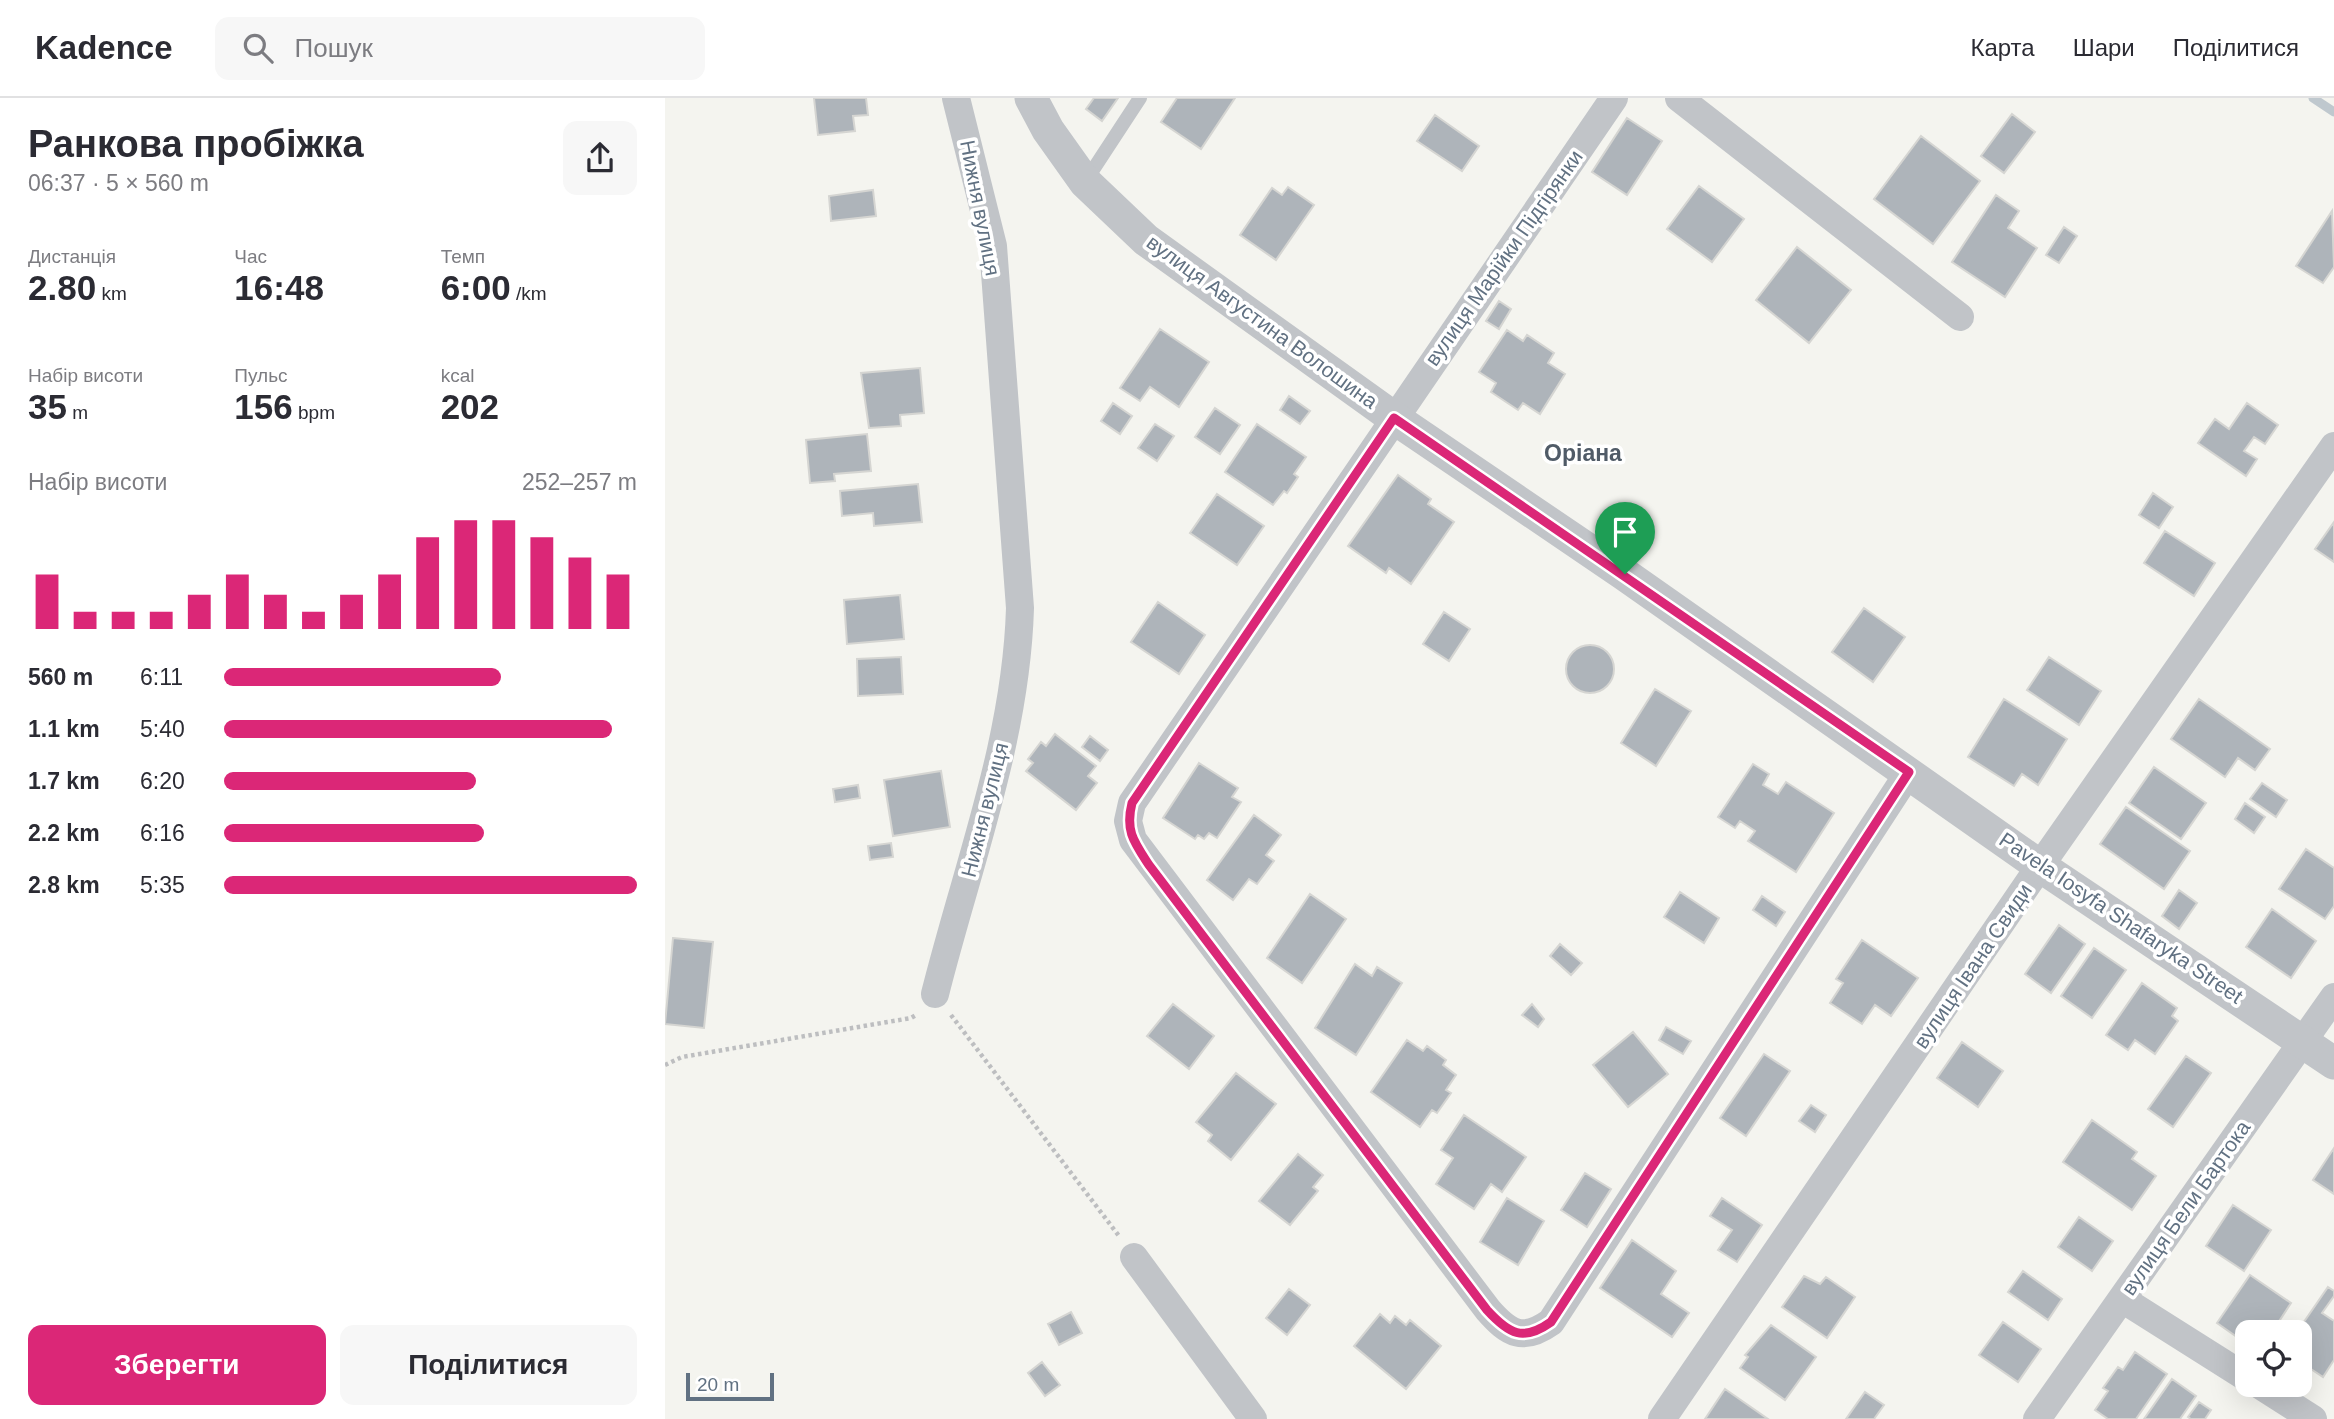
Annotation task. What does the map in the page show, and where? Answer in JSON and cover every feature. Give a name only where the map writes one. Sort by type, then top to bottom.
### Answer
[{"type":"street","name":"Нижня вулиця","points":[[935,994],[976,854],[1002,748],[1019,657],[1020,608],[993,246],[956,98]]},
{"type":"street","name":"вулиця Августина Волошина","points":[[1031,98],[1048,130],[1085,182],[1146,240],[1394,418],[1909,772]]},
{"type":"street","name":"вулиця Марійки Підгірянки","points":[[1614,98],[1132,803],[1128,821],[1133,840],[1149,865],[1503,1327],[1518,1334],[1537,1332],[1551,1322],[1909,772]]},
{"type":"street","points":[[1679,98],[1960,317]]},
{"type":"street","name":"вулиця Івана Свиди","points":[[1662,1419],[2040,866],[2334,446]]},
{"type":"street","name":"Pavela Iosyfa Shafaryka Street","points":[[1909,772],[2040,866],[2334,1063]]},
{"type":"street","name":"вулиця Бели Бартока","points":[[2037,1419],[2334,997]]},
{"type":"street","points":[[1134,1257],[1254,1419]]},
{"type":"street","points":[[2122,1299],[2235,1370]]},
{"type":"street","points":[[2278,1397],[2313,1419]]},
{"type":"lane","points":[[1085,182],[1140,98]]},
{"type":"path","points":[[665,1066],[682,1058],[911,1018],[925,1008],[935,994],[1134,1257]]},
{"type":"building","points":[[814,98],[866,98],[868,115],[853,116],[855,131],[818,135]]},
{"type":"building","points":[[1094,98],[1118,98],[1102,121],[1086,109]]},
{"type":"building","points":[[1177,98],[1235,98],[1201,149],[1161,122]]},
{"type":"building","points":[[2012,114],[2035,132],[2004,173],[1981,156]]},
{"type":"building","points":[[1435,115],[1479,146],[1462,171],[1417,141]]},
{"type":"building","points":[[1627,118],[1662,141],[1627,195],[1592,172]]},
{"type":"building","points":[[1921,136],[1980,181],[1933,244],[1874,199]]},
{"type":"building","points":[[1699,186],[1744,219],[1712,262],[1667,229]]},
{"type":"building","points":[[1288,187],[1314,205],[1276,260],[1240,235],[1272,188],[1282,195]]},
{"type":"building","points":[[873,190],[876,216],[831,221],[829,196]]},
{"type":"building","points":[[1996,195],[2019,211],[2008,228],[2037,248],[2005,297],[1952,262]]},
{"type":"building","points":[[2332,211],[2334,267],[2323,283],[2296,266]]},
{"type":"building","points":[[2064,227],[2077,236],[2059,263],[2046,255]]},
{"type":"building","points":[[1797,247],[1851,290],[1809,343],[1756,300]]},
{"type":"building","points":[[1499,301],[1511,309],[1499,329],[1486,321]]},
{"type":"building","points":[[1160,329],[1209,362],[1179,407],[1150,387],[1140,401],[1120,388]]},
{"type":"building","points":[[1507,330],[1523,341],[1527,335],[1554,353],[1548,363],[1565,374],[1540,414],[1523,403],[1518,410],[1491,392],[1496,383],[1479,372]]},
{"type":"building","points":[[920,368],[924,413],[900,415],[901,426],[869,428],[861,373]]},
{"type":"building","points":[[1289,396],[1310,411],[1300,424],[1280,410]]},
{"type":"building","points":[[1113,403],[1132,416],[1120,434],[1101,421]]},
{"type":"building","points":[[2247,403],[2278,425],[2265,444],[2254,437],[2244,451],[2257,459],[2246,476],[2198,443],[2215,419],[2229,429]]},
{"type":"building","points":[[1215,408],[1240,425],[1220,454],[1195,437]]},
{"type":"building","points":[[1155,424],[1174,436],[1157,461],[1138,448]]},
{"type":"building","points":[[1257,424],[1306,457],[1294,474],[1298,477],[1287,493],[1284,491],[1273,505],[1225,472]]},
{"type":"building","points":[[867,434],[871,471],[834,474],[835,481],[810,483],[806,440]]},
{"type":"building","points":[[1398,475],[1431,499],[1428,504],[1454,522],[1411,584],[1389,568],[1386,573],[1348,546]]},
{"type":"building","points":[[918,484],[922,522],[874,526],[873,513],[842,516],[840,491]]},
{"type":"building","points":[[2153,493],[2173,507],[2159,528],[2139,515]]},
{"type":"building","points":[[1217,494],[1264,526],[1237,565],[1190,533]]},
{"type":"building","points":[[2334,522],[2334,562],[2315,549]]},
{"type":"building","points":[[2165,531],[2215,563],[2194,596],[2144,563]]},
{"type":"building","points":[[900,595],[904,639],[847,644],[844,600]]},
{"type":"building","points":[[1158,602],[1205,635],[1179,674],[1131,642]]},
{"type":"building","points":[[1864,608],[1905,637],[1873,682],[1832,652]]},
{"type":"building","points":[[1444,612],[1470,629],[1449,661],[1423,644]]},
{"type":"building","points":[[1590,645],[1607,652],[1614,669],[1607,686],[1590,693],[1573,686],[1566,669],[1573,652]]},
{"type":"building","points":[[901,657],[903,694],[858,696],[857,659]]},
{"type":"building","points":[[2049,657],[2101,691],[2079,725],[2027,690]]},
{"type":"building","points":[[1655,689],[1691,711],[1656,766],[1621,743]]},
{"type":"building","points":[[2004,699],[2067,739],[2038,785],[2022,774],[2014,786],[1968,757]]},
{"type":"building","points":[[2199,699],[2270,749],[2255,770],[2238,758],[2225,777],[2171,739]]},
{"type":"building","points":[[1055,734],[1096,766],[1088,776],[1097,783],[1076,810],[1026,771],[1033,763],[1028,759],[1041,742],[1046,746]]},
{"type":"building","points":[[1090,736],[1108,750],[1100,761],[1082,747]]},
{"type":"building","points":[[1199,763],[1238,788],[1232,797],[1241,802],[1217,838],[1209,833],[1204,839],[1198,835],[1195,839],[1163,818]]},
{"type":"building","points":[[1753,764],[1769,774],[1763,785],[1778,794],[1786,782],[1834,813],[1796,872],[1748,841],[1755,831],[1740,821],[1735,828],[1718,817]]},
{"type":"building","points":[[2154,767],[2206,803],[2181,839],[2129,803]]},
{"type":"building","points":[[941,771],[950,827],[893,836],[884,780]]},
{"type":"building","points":[[2262,783],[2287,800],[2276,817],[2250,799]]},
{"type":"building","points":[[858,785],[860,798],[835,802],[833,789]]},
{"type":"building","points":[[2245,803],[2265,817],[2254,833],[2235,819]]},
{"type":"building","points":[[2126,807],[2190,851],[2164,889],[2100,844]]},
{"type":"building","points":[[1254,815],[1281,835],[1266,855],[1274,861],[1257,884],[1249,879],[1233,900],[1207,880]]},
{"type":"building","points":[[891,843],[893,857],[870,860],[868,846]]},
{"type":"building","points":[[2306,849],[2334,868],[2334,906],[2325,919],[2279,889]]},
{"type":"building","points":[[2179,890],[2197,903],[2179,929],[2162,916]]},
{"type":"building","points":[[1680,892],[1719,918],[1704,943],[1664,917]]},
{"type":"building","points":[[1310,894],[1346,919],[1302,983],[1267,958]]},
{"type":"building","points":[[1762,896],[1785,912],[1776,926],[1753,910]]},
{"type":"building","points":[[2272,909],[2316,941],[2291,978],[2246,947]]},
{"type":"building","points":[[2059,925],[2085,944],[2051,993],[2025,974]]},
{"type":"building","points":[[673,938],[713,942],[704,1028],[665,1024]]},
{"type":"building","points":[[1862,940],[1918,978],[1891,1016],[1875,1005],[1862,1024],[1830,1003],[1843,983],[1836,979]]},
{"type":"building","points":[[1560,944],[1582,963],[1571,975],[1550,956]]},
{"type":"building","points":[[2094,948],[2126,970],[2092,1018],[2061,996]]},
{"type":"building","points":[[1355,964],[1372,976],[1377,967],[1402,983],[1356,1055],[1315,1028]]},
{"type":"building","points":[[2142,983],[2177,1008],[2172,1016],[2178,1021],[2155,1054],[2135,1040],[2128,1050],[2106,1035]]},
{"type":"building","points":[[1173,1004],[1214,1036],[1189,1069],[1147,1036]]},
{"type":"building","points":[[1532,1004],[1544,1019],[1538,1027],[1522,1015]]},
{"type":"building","points":[[1666,1027],[1691,1041],[1683,1054],[1659,1040]]},
{"type":"building","points":[[1633,1032],[1668,1074],[1628,1107],[1593,1065]]},
{"type":"building","points":[[1407,1040],[1423,1051],[1427,1046],[1446,1060],[1443,1065],[1456,1075],[1446,1090],[1451,1093],[1437,1113],[1432,1110],[1420,1127],[1371,1092]]},
{"type":"building","points":[[1962,1042],[2003,1071],[1978,1107],[1937,1078]]},
{"type":"building","points":[[1764,1054],[1790,1071],[1746,1136],[1720,1118]]},
{"type":"building","points":[[2186,1056],[2211,1073],[2173,1127],[2148,1109]]},
{"type":"building","points":[[1236,1073],[1276,1104],[1231,1160],[1208,1141],[1212,1135],[1196,1122]]},
{"type":"building","points":[[1811,1105],[1826,1115],[1815,1132],[1799,1121]]},
{"type":"building","points":[[1464,1115],[1526,1157],[1502,1192],[1491,1184],[1474,1209],[1436,1184],[1453,1158],[1441,1150]]},
{"type":"building","points":[[2092,1120],[2137,1152],[2132,1159],[2156,1176],[2132,1210],[2063,1162]]},
{"type":"building","points":[[2334,1148],[2334,1194],[2313,1180]]},
{"type":"building","points":[[1298,1154],[1323,1175],[1313,1187],[1318,1191],[1290,1225],[1259,1201]]},
{"type":"building","points":[[1585,1173],[1611,1189],[1587,1227],[1561,1210]]},
{"type":"building","points":[[1507,1198],[1544,1221],[1518,1265],[1480,1242]]},
{"type":"building","points":[[1722,1198],[1762,1225],[1737,1262],[1718,1250],[1732,1230],[1710,1216]]},
{"type":"building","points":[[2233,1205],[2271,1230],[2244,1271],[2206,1246]]},
{"type":"building","points":[[2079,1217],[2113,1241],[2092,1271],[2058,1247]]},
{"type":"building","points":[[1632,1240],[1676,1271],[1661,1294],[1689,1313],[1672,1337],[1600,1288]]},
{"type":"building","points":[[2023,1271],[2062,1299],[2048,1320],[2008,1292]]},
{"type":"building","points":[[2250,1275],[2291,1303],[2280,1320],[2235,1320],[2235,1336],[2217,1323]]},
{"type":"building","points":[[1804,1276],[1820,1284],[1826,1277],[1855,1297],[1827,1338],[1782,1307]]},
{"type":"building","points":[[2328,1287],[2334,1291],[2334,1296],[2322,1313],[2334,1321],[2334,1360],[2323,1377],[2312,1370],[2312,1320],[2305,1320]]},
{"type":"building","points":[[1289,1289],[1310,1305],[1287,1335],[1266,1318]]},
{"type":"building","points":[[1071,1312],[1082,1333],[1059,1345],[1048,1324]]},
{"type":"building","points":[[1380,1314],[1390,1323],[1395,1316],[1406,1325],[1410,1320],[1441,1346],[1406,1389],[1354,1346]]},
{"type":"building","points":[[2003,1322],[2041,1349],[2018,1382],[1979,1355]]},
{"type":"building","points":[[1771,1325],[1816,1357],[1785,1400],[1740,1368],[1748,1357],[1745,1355]]},
{"type":"building","points":[[2135,1352],[2167,1374],[2136,1419],[2108,1419],[2095,1410],[2108,1391],[2103,1388],[2118,1367],[2123,1370]]},
{"type":"building","points":[[1042,1362],[1060,1385],[1045,1396],[1028,1373]]},
{"type":"building","points":[[2172,1379],[2196,1396],[2180,1419],[2144,1419]]},
{"type":"building","points":[[1725,1389],[1768,1419],[1705,1419]]},
{"type":"building","points":[[1865,1392],[1884,1405],[1874,1419],[1846,1419]]},
{"type":"building","points":[[2199,1402],[2211,1410],[2205,1419],[2191,1419],[2188,1417]]},
{"type":"waterway","points":[[2313,98],[2334,112]]},
{"type":"district","name":"Оріана","points":[[1583,453]]},
{"type":"route","points":[[1394,418],[1625,574],[1909,772],[1551,1322],[1537,1332],[1518,1334],[1503,1327],[1487,1310],[1149,865],[1133,840],[1128,821],[1132,803],[1394,418]]}]
